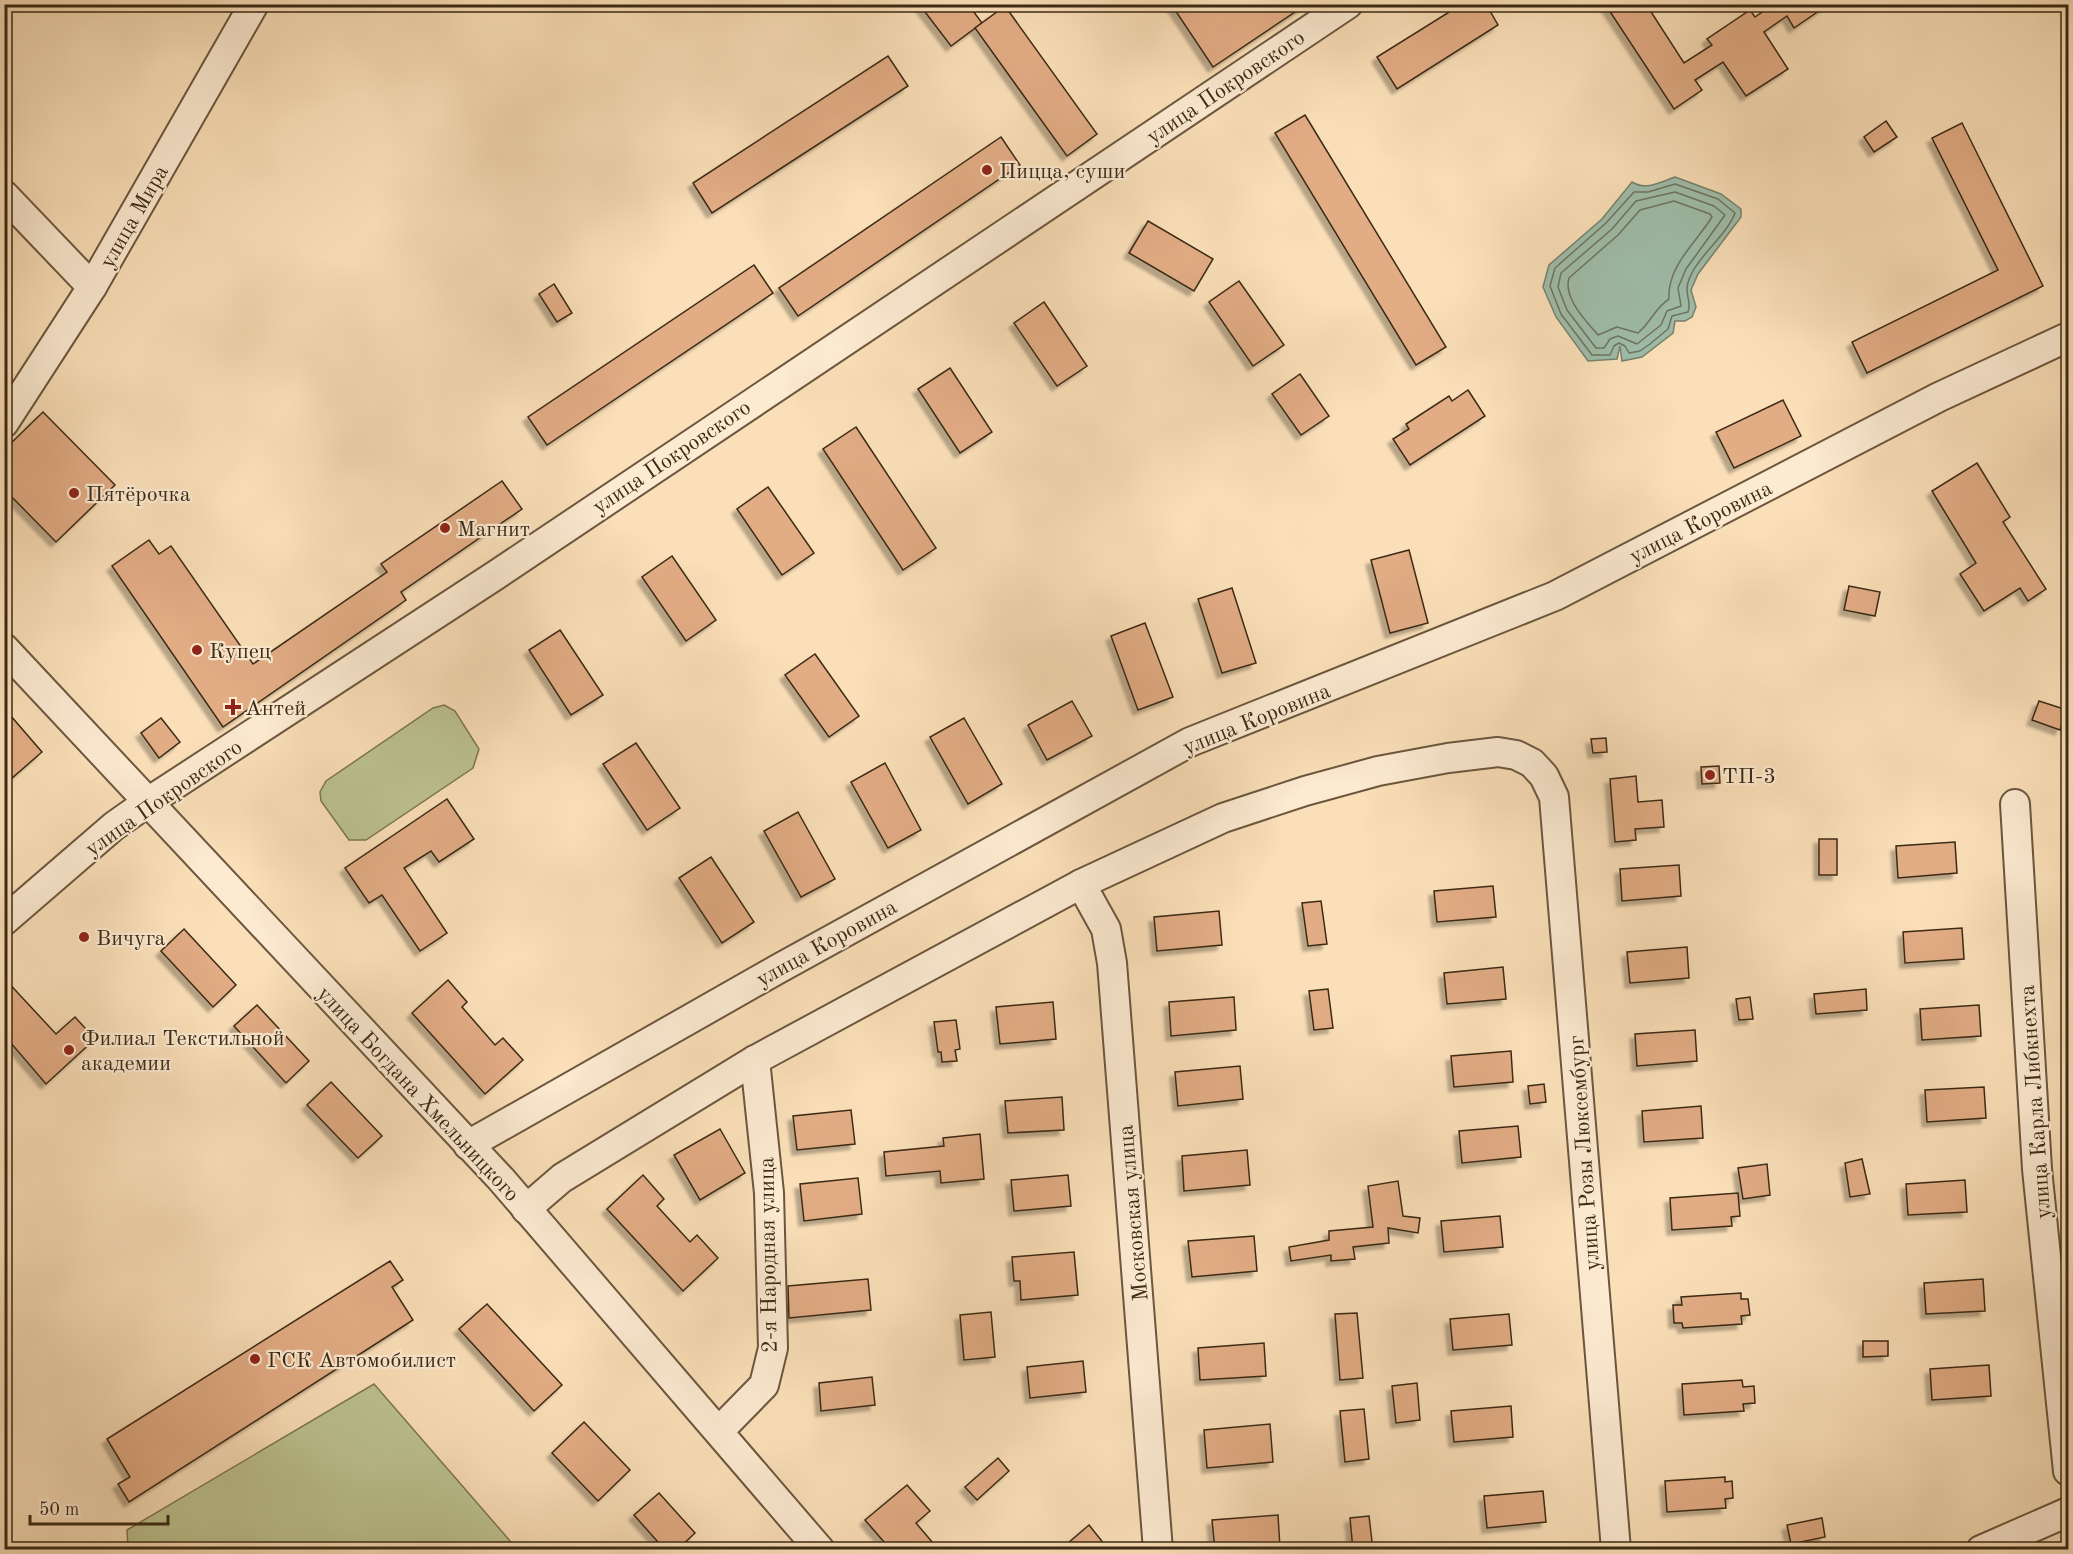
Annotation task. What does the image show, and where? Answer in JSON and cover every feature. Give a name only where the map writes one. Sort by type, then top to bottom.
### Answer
[{"type":"street","name":"улица Мира","points":[[4,423],[92,287],[254,4]]},
{"type":"street","name":"улица Покровского","points":[[4,921],[114,826],[148,802],[496,575],[1348,4]]},
{"type":"street","points":[[4,195],[92,287]]},
{"type":"street","name":"улица Коровина","points":[[468,1145],[778,969],[1190,742],[1555,596],[1939,397],[2068,337]]},
{"type":"street","name":"улица Богдана Хмельницкого","points":[[4,648],[526,1209],[820,1550]]},
{"type":"street","name":"улица Розы Люксембург","points":[[1081,884],[1223,818],[1357,777],[1448,758],[1498,752],[1516,755],[1532,763],[1544,776],[1554,797],[1616,1550]]},
{"type":"street","name":"улица Карла Либкнехта","points":[[2015,804],[2037,1169],[2068,1471]]},
{"type":"street","points":[[526,1209],[562,1178],[756,1060],[1081,884]]},
{"type":"street","name":"Московская улица","points":[[1081,884],[1106,929],[1112,963],[1158,1550]]},
{"type":"street","name":"2-я Народная улица","points":[[719,1431],[764,1385],[773,1348],[769,1193],[756,1060]]},
{"type":"street","points":[[1981,1550],[2068,1512]]},
{"type":"green space","points":[[444,705],[455,711],[479,749],[473,768],[366,840],[349,840],[321,801],[320,792],[326,781],[433,708]]},
{"type":"green space","points":[[374,1384],[517,1549],[128,1549],[127,1530]]},
{"type":"water","points":[[1675,177],[1721,194],[1741,209],[1741,217],[1698,274],[1691,290],[1696,307],[1692,317],[1685,321],[1675,321],[1673,333],[1642,357],[1622,361],[1620,346],[1617,359],[1588,361],[1556,317],[1543,287],[1549,265],[1602,219],[1632,182],[1648,186]]},
{"type":"building","points":[[919,4],[968,4],[982,23],[951,46]]},
{"type":"building","points":[[1171,4],[1307,4],[1213,67]]},
{"type":"building","points":[[1462,4],[1486,4],[1498,25],[1397,89],[1377,57]]},
{"type":"building","points":[[1605,4],[1646,4],[1684,63],[1712,45],[1707,39],[1750,10],[1755,17],[1774,4],[1829,4],[1794,28],[1787,16],[1764,32],[1788,69],[1746,96],[1723,62],[1695,80],[1702,90],[1674,109]]},
{"type":"building","points":[[1005,6],[1097,134],[1067,156],[975,28]]},
{"type":"building","points":[[888,56],[908,86],[712,213],[693,183]]},
{"type":"building","points":[[1305,115],[1446,347],[1416,365],[1275,133]]},
{"type":"building","points":[[1886,121],[1897,137],[1874,152],[1864,137]]},
{"type":"building","points":[[1962,123],[2043,286],[1867,373],[1852,342],[1998,270],[1932,138]]},
{"type":"building","points":[[1001,137],[1020,165],[798,316],[779,288]]},
{"type":"building","points":[[1148,221],[1213,259],[1194,291],[1129,253]]},
{"type":"building","points":[[754,265],[773,293],[547,445],[528,417]]},
{"type":"building","points":[[1239,281],[1284,345],[1253,366],[1209,302]]},
{"type":"building","points":[[554,284],[572,313],[557,322],[539,294]]},
{"type":"building","points":[[1044,302],[1087,366],[1057,386],[1014,323]]},
{"type":"building","points":[[950,368],[992,432],[960,453],[918,389]]},
{"type":"building","points":[[1300,374],[1329,416],[1301,435],[1272,394]]},
{"type":"building","points":[[1468,390],[1485,416],[1410,465],[1393,439],[1409,429],[1406,424],[1449,396],[1452,401]]},
{"type":"building","points":[[1783,400],[1801,436],[1734,468],[1716,432]]},
{"type":"building","points":[[43,412],[115,485],[56,542],[4,489],[4,450]]},
{"type":"building","points":[[856,427],[936,548],[903,570],[823,449]]},
{"type":"building","points":[[1977,463],[2010,517],[2003,522],[2046,589],[2028,601],[2020,588],[1984,611],[1960,574],[1976,563],[1932,491]]},
{"type":"building","points":[[502,481],[522,509],[401,592],[406,600],[223,727],[112,566],[149,540],[159,554],[171,546],[253,664],[387,572],[381,564]]},
{"type":"building","points":[[768,487],[814,553],[782,575],[737,509]]},
{"type":"building","points":[[1409,550],[1428,623],[1390,633],[1371,560]]},
{"type":"building","points":[[672,556],[716,620],[686,641],[642,577]]},
{"type":"building","points":[[1849,586],[1880,592],[1875,616],[1844,610]]},
{"type":"building","points":[[1232,588],[1256,663],[1222,673],[1198,599]]},
{"type":"building","points":[[1145,623],[1173,697],[1138,710],[1111,636]]},
{"type":"building","points":[[560,630],[603,695],[571,715],[529,650]]},
{"type":"building","points":[[815,654],[859,716],[829,737],[785,675]]},
{"type":"building","points":[[1072,701],[1092,736],[1047,760],[1028,725]]},
{"type":"building","points":[[2039,701],[2067,710],[2060,730],[2032,720]]},
{"type":"building","points":[[4,708],[42,752],[4,785]]},
{"type":"building","points":[[161,718],[180,742],[159,758],[141,733]]},
{"type":"building","points":[[964,718],[1002,784],[968,804],[930,737]]},
{"type":"building","points":[[1606,738],[1607,752],[1593,753],[1591,739]]},
{"type":"building","points":[[636,743],[680,808],[647,830],[603,764]]},
{"type":"building","points":[[885,763],[921,830],[888,848],[851,782]]},
{"type":"building","name":"ТП-3","points":[[1719,766],[1720,783],[1702,784],[1701,767]]},
{"type":"building","points":[[1636,776],[1638,802],[1662,800],[1664,827],[1635,829],[1636,840],[1615,842],[1610,779]]},
{"type":"building","points":[[447,799],[474,839],[439,862],[431,851],[404,868],[447,933],[420,951],[382,895],[369,903],[345,868]]},
{"type":"building","points":[[798,812],[835,879],[801,897],[764,831]]},
{"type":"building","points":[[1819,839],[1837,839],[1837,875],[1819,875]]},
{"type":"building","points":[[1955,842],[1957,873],[1898,878],[1896,846]]},
{"type":"building","points":[[711,857],[754,922],[722,943],[679,878]]},
{"type":"building","points":[[1679,865],[1681,896],[1622,901],[1620,869]]},
{"type":"building","points":[[1493,886],[1496,917],[1437,922],[1434,891]]},
{"type":"building","points":[[1321,901],[1327,944],[1308,946],[1302,903]]},
{"type":"building","points":[[1219,911],[1222,945],[1157,951],[1154,917]]},
{"type":"building","points":[[1962,928],[1964,959],[1905,963],[1903,932]]},
{"type":"building","points":[[184,929],[236,985],[213,1007],[161,951]]},
{"type":"building","points":[[1687,947],[1689,978],[1630,983],[1627,952]]},
{"type":"building","points":[[1503,967],[1506,999],[1447,1004],[1444,973]]},
{"type":"building","points":[[4,978],[56,1034],[75,1017],[95,1039],[46,1084],[4,1035]]},
{"type":"building","points":[[448,980],[467,1002],[462,1007],[495,1045],[503,1038],[523,1060],[485,1094],[412,1013]]},
{"type":"building","points":[[1328,989],[1333,1028],[1314,1030],[1309,991]]},
{"type":"building","points":[[1866,989],[1867,1010],[1816,1014],[1814,994]]},
{"type":"building","points":[[1234,997],[1236,1030],[1171,1036],[1169,1002]]},
{"type":"building","points":[[1750,997],[1753,1019],[1739,1020],[1736,999]]},
{"type":"building","points":[[1053,1002],[1056,1039],[1000,1044],[996,1007]]},
{"type":"building","points":[[257,1005],[309,1061],[286,1083],[234,1026]]},
{"type":"building","points":[[1979,1005],[1981,1036],[1922,1040],[1920,1009]]},
{"type":"building","points":[[956,1020],[960,1049],[955,1050],[957,1061],[942,1062],[941,1052],[938,1052],[934,1022]]},
{"type":"building","points":[[1695,1030],[1697,1061],[1637,1066],[1635,1034]]},
{"type":"building","points":[[1511,1051],[1513,1082],[1454,1087],[1451,1056]]},
{"type":"building","points":[[1240,1066],[1243,1099],[1178,1106],[1175,1072]]},
{"type":"building","points":[[331,1082],[382,1136],[358,1158],[307,1105]]},
{"type":"building","points":[[1544,1084],[1546,1102],[1530,1104],[1528,1086]]},
{"type":"building","points":[[1984,1087],[1986,1118],[1927,1122],[1925,1090]]},
{"type":"building","points":[[1062,1097],[1064,1130],[1008,1133],[1005,1101]]},
{"type":"building","points":[[1701,1106],[1703,1138],[1644,1142],[1642,1111]]},
{"type":"building","points":[[851,1110],[855,1144],[797,1150],[793,1116]]},
{"type":"building","points":[[1518,1126],[1521,1157],[1462,1163],[1459,1131]]},
{"type":"building","points":[[720,1129],[745,1173],[700,1200],[674,1155]]},
{"type":"building","points":[[980,1134],[984,1179],[941,1183],[940,1171],[886,1176],[884,1152],[944,1146],[943,1138]]},
{"type":"building","points":[[1247,1150],[1250,1185],[1184,1191],[1182,1156]]},
{"type":"building","points":[[1862,1159],[1870,1194],[1850,1197],[1845,1163]]},
{"type":"building","points":[[1767,1164],[1770,1195],[1743,1199],[1738,1168]]},
{"type":"building","points":[[643,1175],[664,1199],[657,1206],[690,1242],[697,1235],[718,1258],[683,1291],[607,1209]]},
{"type":"building","points":[[1068,1175],[1071,1206],[1014,1211],[1011,1180]]},
{"type":"building","points":[[858,1178],[862,1214],[804,1221],[800,1184]]},
{"type":"building","points":[[1965,1180],[1967,1212],[1908,1215],[1906,1184]]},
{"type":"building","points":[[1398,1181],[1403,1216],[1420,1218],[1418,1233],[1388,1228],[1389,1243],[1353,1247],[1355,1259],[1331,1261],[1331,1255],[1291,1261],[1289,1247],[1329,1240],[1329,1231],[1373,1227],[1368,1186]]},
{"type":"building","points":[[1738,1193],[1740,1216],[1731,1217],[1732,1226],[1672,1230],[1670,1198]]},
{"type":"building","points":[[1500,1216],[1503,1247],[1444,1252],[1441,1221]]},
{"type":"building","points":[[1254,1236],[1257,1271],[1192,1277],[1188,1241]]},
{"type":"building","points":[[1074,1252],[1078,1295],[1021,1300],[1020,1281],[1014,1281],[1012,1257]]},
{"type":"building","points":[[390,1261],[403,1280],[392,1287],[413,1320],[129,1502],[118,1484],[130,1477],[107,1439]]},
{"type":"building","points":[[868,1279],[871,1310],[789,1318],[788,1286]]},
{"type":"building","points":[[1983,1279],[1985,1311],[1926,1314],[1924,1283]]},
{"type":"building","points":[[1741,1293],[1741,1299],[1748,1299],[1750,1315],[1741,1316],[1742,1324],[1683,1328],[1682,1323],[1674,1323],[1673,1305],[1682,1305],[1681,1297]]},
{"type":"building","points":[[487,1304],[562,1385],[534,1411],[459,1329]]},
{"type":"building","points":[[991,1312],[995,1357],[964,1360],[960,1315]]},
{"type":"building","points":[[1357,1313],[1363,1378],[1340,1380],[1335,1314]]},
{"type":"building","points":[[1509,1314],[1512,1345],[1453,1350],[1450,1319]]},
{"type":"building","points":[[1863,1341],[1888,1341],[1888,1356],[1863,1357]]},
{"type":"building","points":[[1264,1343],[1266,1376],[1200,1380],[1198,1348]]},
{"type":"building","points":[[1083,1361],[1086,1392],[1030,1398],[1027,1367]]},
{"type":"building","points":[[1989,1365],[1991,1396],[1932,1400],[1930,1369]]},
{"type":"building","points":[[872,1377],[875,1405],[821,1411],[819,1383]]},
{"type":"building","points":[[1742,1380],[1743,1387],[1754,1386],[1755,1403],[1743,1404],[1744,1411],[1684,1415],[1682,1384]]},
{"type":"building","points":[[1417,1383],[1420,1420],[1396,1423],[1392,1386]]},
{"type":"building","points":[[1511,1406],[1513,1437],[1454,1442],[1451,1411]]},
{"type":"building","points":[[1364,1409],[1369,1459],[1345,1462],[1340,1411]]},
{"type":"building","points":[[584,1422],[630,1470],[598,1501],[552,1453]]},
{"type":"building","points":[[1270,1424],[1273,1462],[1207,1468],[1204,1430]]},
{"type":"building","points":[[998,1458],[1009,1471],[977,1500],[965,1487]]},
{"type":"building","points":[[1725,1477],[1725,1482],[1732,1481],[1733,1498],[1725,1499],[1726,1508],[1667,1512],[1665,1481]]},
{"type":"building","points":[[907,1485],[930,1511],[916,1523],[939,1550],[891,1550],[865,1520]]},
{"type":"building","points":[[1543,1491],[1546,1522],[1487,1528],[1484,1496]]},
{"type":"building","points":[[659,1493],[695,1533],[677,1550],[665,1550],[634,1515]]},
{"type":"building","points":[[1278,1515],[1280,1548],[1215,1550],[1212,1520]]},
{"type":"building","points":[[1369,1516],[1373,1550],[1353,1550],[1350,1518]]},
{"type":"building","points":[[1822,1518],[1825,1537],[1791,1544],[1787,1525]]},
{"type":"building","points":[[1089,1525],[1109,1550],[1060,1550]]},
{"type":"place","name":"Пицца, суши","points":[[987,170]]},
{"type":"place","name":"Пятёрочка","points":[[74,493]]},
{"type":"place","name":"Магнит","points":[[445,528]]},
{"type":"place","name":"Купец","points":[[197,650]]},
{"type":"place","name":"Антей","points":[[233,707]]},
{"type":"place","name":"ТП-3","points":[[1710,775]]},
{"type":"place","name":"Вичуга","points":[[84,937]]},
{"type":"place","name":"Филиал Текстильной академии","points":[[69,1050]]},
{"type":"place","name":"ГСК Автомобилист","points":[[255,1359]]}]
